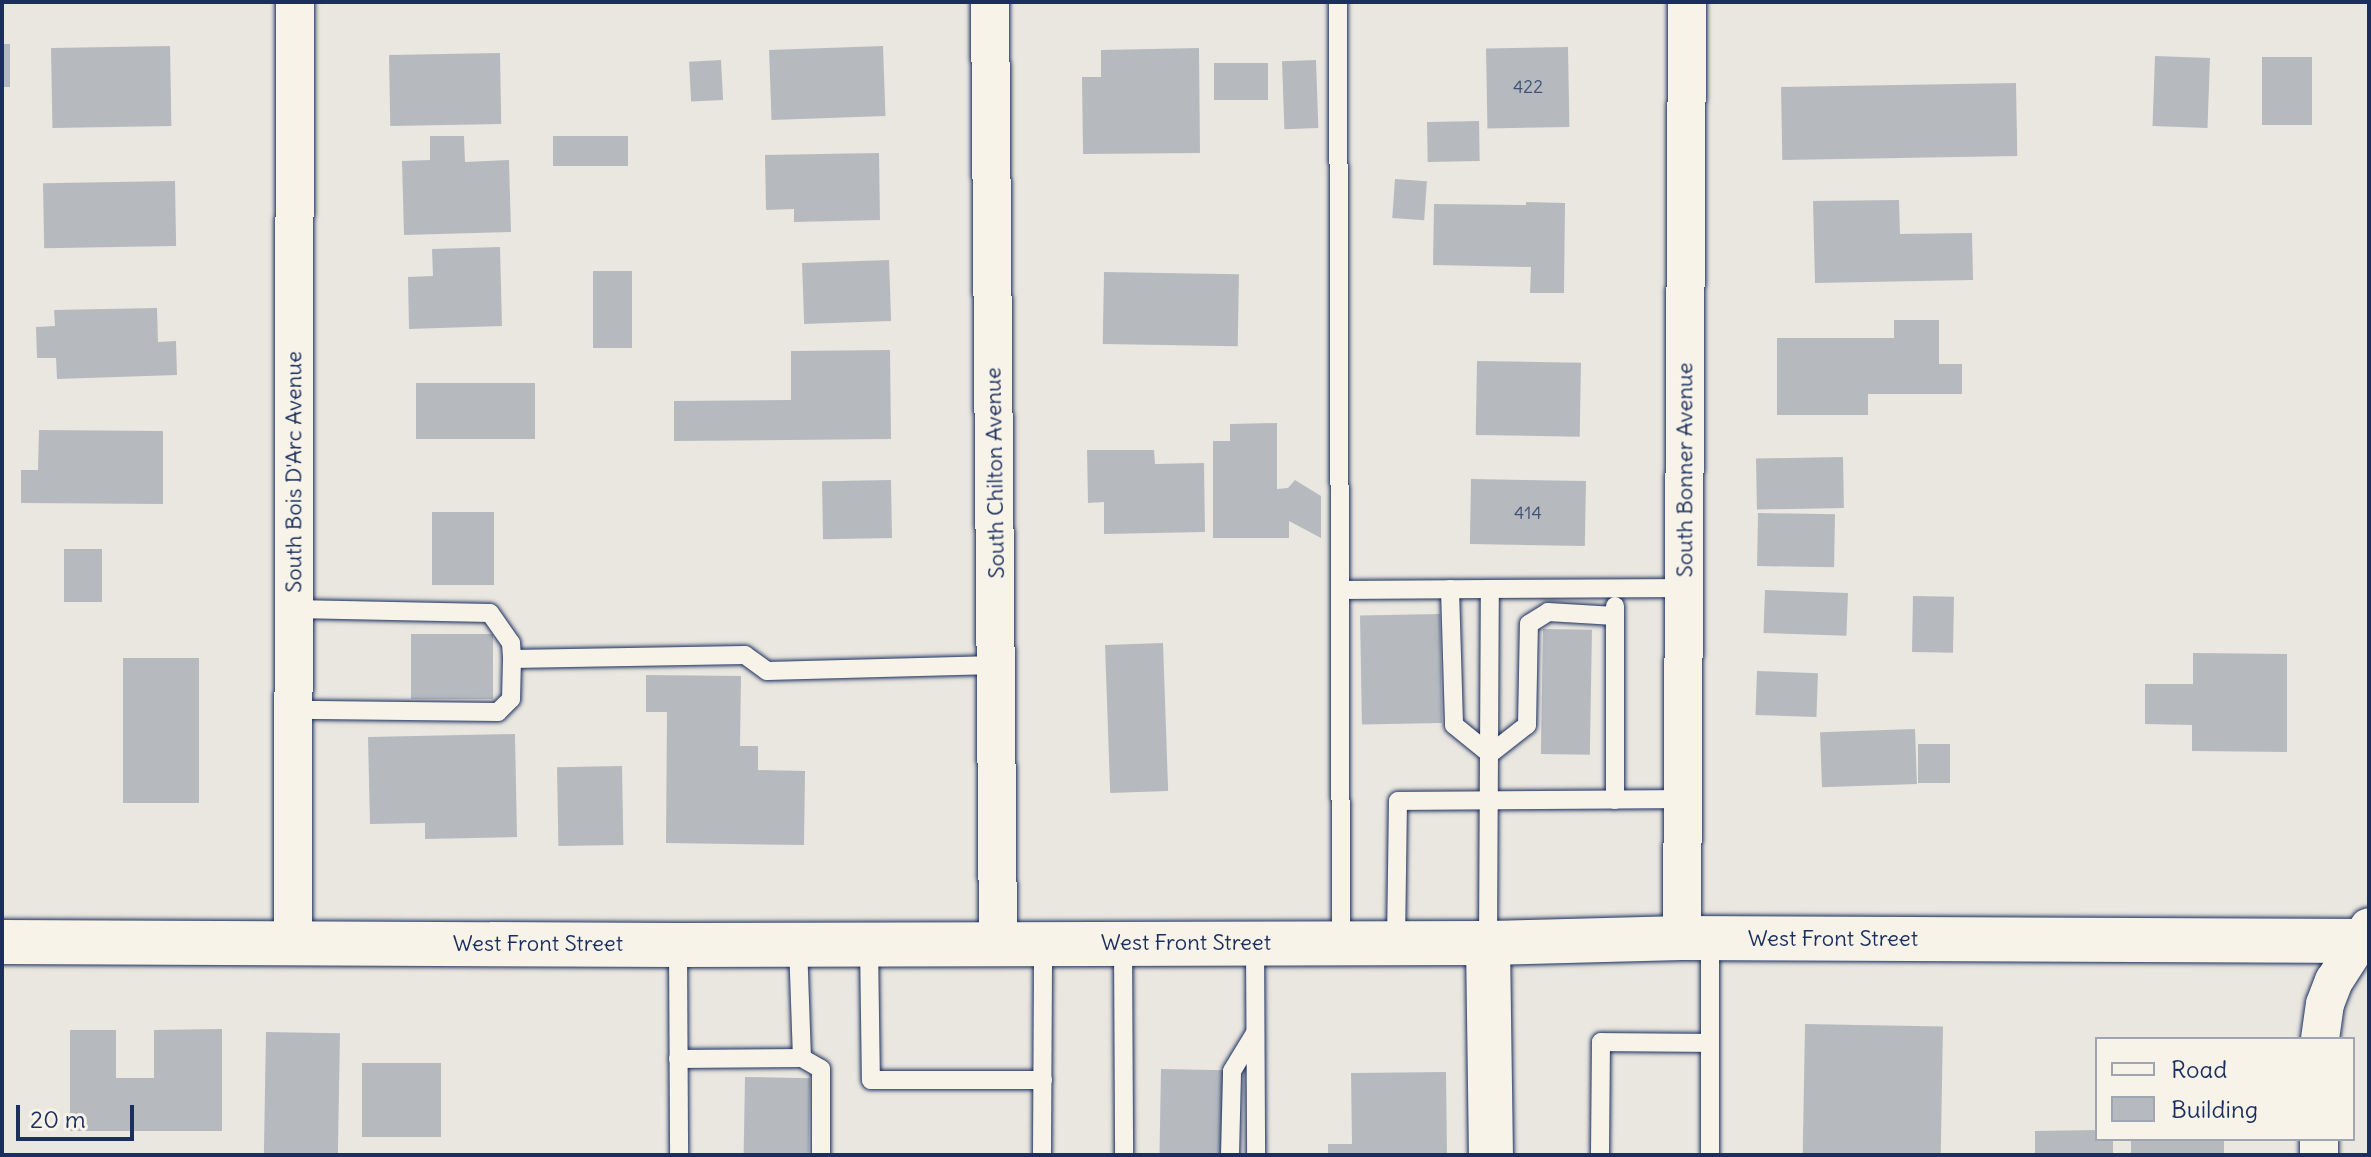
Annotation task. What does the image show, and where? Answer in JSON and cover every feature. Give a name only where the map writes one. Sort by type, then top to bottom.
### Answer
[{"type":"main road","name":"West Front Street","points":[[2,942],[1341,944],[1696,938],[2365,937]]},
{"type":"main road","points":[[1488,943],[1491,1155]]},
{"type":"street","name":"South Bois D'Arc Avenue","points":[[293,943],[295,2]]},
{"type":"street","name":"South Chilton Avenue","points":[[990,2],[998,944]]},
{"type":"street","name":"South Bonner Avenue","points":[[1687,2],[1683,799],[1696,938]]},
{"type":"street","points":[[2320,1037],[2325,1004],[2334,981],[2365,937]]},
{"type":"lane","points":[[1338,2],[1341,944]]},
{"type":"lane","points":[[1615,800],[1616,588]]},
{"type":"lane","points":[[1340,590],[1684,588]]},
{"type":"lane","points":[[1450,589],[1454,725],[1490,754]]},
{"type":"lane","points":[[1488,943],[1490,589]]},
{"type":"lane","points":[[294,609],[490,613],[511,643],[512,659],[511,699],[498,712],[294,710]]},
{"type":"lane","points":[[1490,754],[1527,725],[1529,624],[1548,612],[1615,616]]},
{"type":"lane","points":[[512,659],[745,655],[767,671],[996,665]]},
{"type":"lane","points":[[1396,943],[1398,801],[1683,799]]},
{"type":"lane","points":[[1696,938],[1710,1043],[1710,1155]]},
{"type":"lane","points":[[1123,943],[1124,1155]]},
{"type":"lane","points":[[1255,943],[1256,1155]]},
{"type":"lane","points":[[798,944],[802,1058]]},
{"type":"lane","points":[[869,944],[871,1080],[1043,1080]]},
{"type":"lane","points":[[1042,1155],[1043,944]]},
{"type":"lane","points":[[678,945],[679,1155]]},
{"type":"lane","points":[[1230,1155],[1232,1071],[1255,1033]]},
{"type":"lane","points":[[1600,1155],[1601,1042],[1710,1043]]},
{"type":"lane","points":[[678,1059],[802,1058],[821,1069],[821,1155]]},
{"type":"building","points":[[2,44],[10,44],[10,87],[2,87]]},
{"type":"building","points":[[170,46],[171,126],[52,128],[51,48]]},
{"type":"building","points":[[883,46],[885,116],[772,120],[769,50]]},
{"type":"building","points":[[1568,47],[1569,127],[1487,128],[1486,48]]},
{"type":"building","points":[[1199,48],[1200,153],[1083,154],[1082,77],[1101,77],[1101,50]]},
{"type":"building","points":[[500,53],[501,124],[390,126],[389,55]]},
{"type":"building","points":[[2155,56],[2210,58],[2208,128],[2153,126]]},
{"type":"building","points":[[2262,57],[2312,57],[2312,125],[2262,125]]},
{"type":"building","points":[[721,60],[723,100],[691,102],[689,62]]},
{"type":"building","points":[[1316,60],[1318,128],[1284,129],[1282,61]]},
{"type":"building","points":[[1214,63],[1268,63],[1268,100],[1214,100]]},
{"type":"building","points":[[2016,83],[2017,156],[1782,160],[1781,87]]},
{"type":"building","points":[[1479,121],[1480,161],[1428,162],[1427,122]]},
{"type":"building","points":[[430,136],[464,136],[465,162],[509,160],[511,232],[404,235],[402,161],[430,160]]},
{"type":"building","points":[[553,136],[628,136],[628,166],[553,166]]},
{"type":"building","points":[[879,153],[880,220],[794,222],[794,209],[766,210],[765,155]]},
{"type":"building","points":[[1395,179],[1427,181],[1424,220],[1392,218]]},
{"type":"building","points":[[175,181],[176,246],[44,248],[43,183]]},
{"type":"building","points":[[1899,200],[1900,234],[1972,233],[1973,280],[1815,283],[1813,201]]},
{"type":"building","points":[[1526,202],[1565,203],[1564,293],[1530,293],[1531,267],[1433,265],[1434,204],[1526,205]]},
{"type":"building","points":[[500,247],[502,326],[409,329],[408,277],[433,276],[432,249]]},
{"type":"building","points":[[889,260],[891,321],[804,324],[802,263]]},
{"type":"building","points":[[593,271],[632,271],[632,348],[593,348]]},
{"type":"building","points":[[1104,272],[1239,274],[1238,346],[1103,344]]},
{"type":"building","points":[[157,308],[158,342],[176,341],[177,375],[57,379],[56,358],[37,358],[36,327],[55,326],[54,310]]},
{"type":"building","points":[[1894,320],[1939,320],[1939,364],[1962,364],[1962,394],[1868,394],[1868,415],[1777,415],[1777,338],[1894,338]]},
{"type":"building","points":[[890,350],[891,439],[674,441],[674,401],[791,400],[791,351]]},
{"type":"building","points":[[1477,361],[1581,363],[1580,437],[1476,435]]},
{"type":"building","points":[[416,383],[535,383],[535,439],[416,439]]},
{"type":"building","points":[[1277,423],[1277,489],[1288,488],[1295,480],[1321,496],[1321,538],[1289,521],[1289,538],[1213,538],[1213,441],[1230,441],[1230,424]]},
{"type":"building","points":[[39,430],[163,431],[163,504],[21,503],[21,470],[38,470]]},
{"type":"building","points":[[1087,450],[1154,450],[1155,464],[1204,463],[1205,532],[1104,534],[1104,502],[1088,503]]},
{"type":"building","points":[[1843,457],[1844,508],[1757,510],[1756,459]]},
{"type":"building","points":[[1471,479],[1586,481],[1585,546],[1470,544]]},
{"type":"building","points":[[891,480],[892,538],[823,539],[822,481]]},
{"type":"building","points":[[432,512],[494,512],[494,585],[432,585]]},
{"type":"building","points":[[1758,513],[1835,514],[1834,567],[1757,566]]},
{"type":"building","points":[[64,549],[102,549],[102,602],[64,602]]},
{"type":"building","points":[[1765,590],[1848,593],[1846,636],[1763,633]]},
{"type":"building","points":[[1913,596],[1954,597],[1953,653],[1912,652]]},
{"type":"building","points":[[1440,614],[1442,723],[1362,724],[1360,615]]},
{"type":"building","points":[[1543,629],[1592,630],[1590,755],[1541,754]]},
{"type":"building","points":[[411,634],[493,634],[493,699],[411,699]]},
{"type":"building","points":[[1163,643],[1168,791],[1110,793],[1105,645]]},
{"type":"building","points":[[2193,653],[2287,654],[2287,752],[2192,751],[2192,725],[2145,724],[2145,684],[2193,684]]},
{"type":"building","points":[[123,658],[199,658],[199,803],[123,803]]},
{"type":"building","points":[[1757,671],[1818,673],[1816,717],[1755,715]]},
{"type":"building","points":[[646,675],[741,676],[740,746],[758,746],[758,770],[805,771],[804,845],[666,843],[667,712],[646,712]]},
{"type":"building","points":[[1915,729],[1917,784],[1822,787],[1820,732]]},
{"type":"building","points":[[515,734],[517,837],[425,839],[425,823],[370,824],[368,737]]},
{"type":"building","points":[[1918,744],[1950,744],[1950,783],[1918,783]]},
{"type":"building","points":[[622,766],[623,845],[558,846],[557,767]]},
{"type":"building","points":[[1805,1024],[1943,1026],[1941,1155],[1803,1155]]},
{"type":"building","points":[[222,1029],[222,1131],[70,1131],[70,1030],[116,1030],[116,1078],[154,1078],[154,1030]]},
{"type":"building","points":[[266,1032],[340,1033],[338,1155],[264,1154]]},
{"type":"building","points":[[362,1063],[441,1063],[441,1137],[362,1137]]},
{"type":"building","points":[[1161,1069],[1226,1070],[1225,1155],[1159,1155]]},
{"type":"building","points":[[1446,1072],[1447,1155],[1328,1155],[1328,1144],[1352,1144],[1351,1073]]},
{"type":"building","points":[[745,1077],[810,1078],[809,1155],[744,1155]]},
{"type":"building","points":[[2095,1130],[2095,1141],[2113,1141],[2113,1155],[2035,1155],[2035,1131]]},
{"type":"building","points":[[2131,1141],[2224,1141],[2224,1155],[2131,1155]]}]
